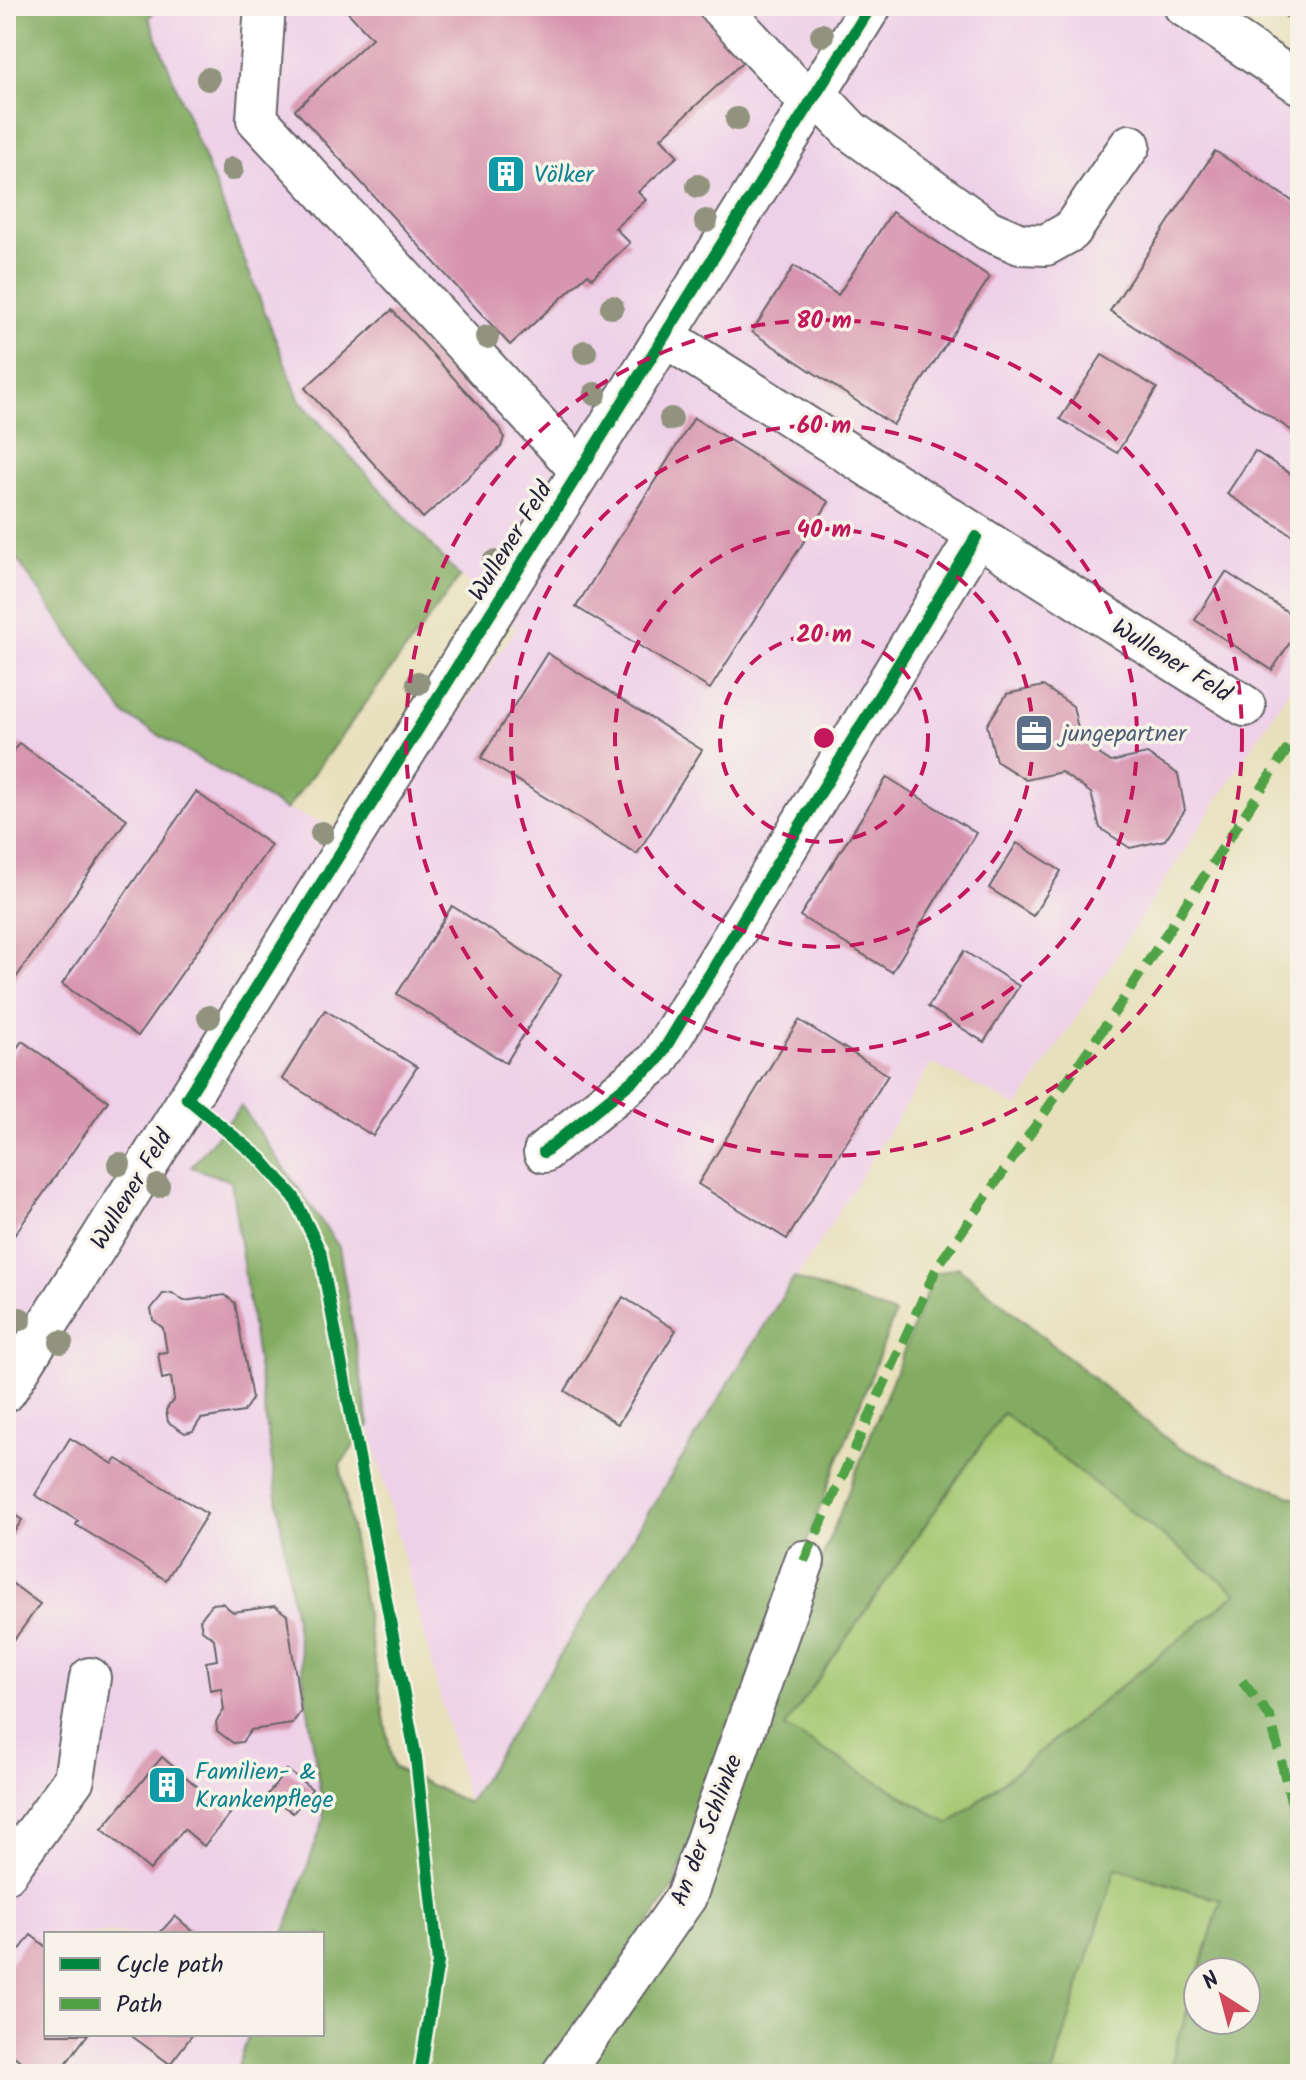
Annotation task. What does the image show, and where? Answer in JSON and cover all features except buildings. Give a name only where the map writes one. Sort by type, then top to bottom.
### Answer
[{"type":"street","points":[[265,6],[257,119],[580,470]]},
{"type":"street","points":[[719,6],[851,131],[988,230],[1020,244],[1046,245],[1071,231],[1130,145]]},
{"type":"street","name":"Wullener Feld","points":[[6,1391],[871,6]]},
{"type":"street","points":[[1184,6],[1300,84]]},
{"type":"street","name":"Wullener Feld","points":[[664,336],[1245,706]]},
{"type":"street","points":[[544,1152],[657,1061],[976,537]]},
{"type":"street","name":"An der Schlinke","points":[[562,2074],[686,1897],[804,1561]]},
{"type":"street","points":[[6,1873],[74,1779],[90,1678]]},
{"type":"shaded area","points":[[158,6],[1159,6],[1300,99],[1300,673],[1018,1107],[932,1063],[468,1803],[369,1425],[339,1247],[240,1106],[191,1166],[231,1181],[324,1819],[285,1932],[44,1932],[44,2036],[248,2036],[239,2064],[229,2074],[6,2074],[6,542],[127,715],[291,811],[372,842],[516,628],[460,576],[300,401],[149,17]]},
{"type":"green space","points":[[6,6],[158,6],[149,18],[300,401],[460,577],[286,810],[125,715],[6,543]]},
{"type":"green space","points":[[241,1106],[339,1247],[369,1425],[340,1465],[393,1767],[468,1803],[794,1278],[895,1314],[672,1889],[546,2074],[229,2074],[239,2064],[248,2036],[324,2036],[324,1932],[285,1932],[324,1819],[231,1181],[191,1167]]},
{"type":"green space","points":[[958,1267],[1177,1447],[1300,1500],[1300,2074],[1168,2074],[1182,2028],[1182,2036],[1262,2036],[1262,1956],[1204,1956],[1221,1900],[1116,1868],[1052,2074],[570,2074],[689,1896],[934,1274]],"holes":[[[1003,1413],[1237,1593],[950,1824],[785,1727]]]},
{"type":"green space","points":[[1003,1413],[1238,1592],[950,1824],[784,1727]]},
{"type":"green space","points":[[1115,1868],[1221,1900],[1204,1956],[1182,1956],[1182,2028],[1168,2074],[1052,2074]]},
{"type":"marked path","points":[[804,1561],[937,1267],[1119,1006],[1300,730]]},
{"type":"marked path","points":[[1242,1681],[1270,1717],[1300,1836]]},
{"type":"cycle path","points":[[420,2074],[438,1962],[416,1758],[320,1251],[294,1197],[261,1159],[187,1098],[871,6]]},
{"type":"cycle path","points":[[544,1152],[657,1061],[976,537]]},
{"type":"place","name":"Völker","points":[[506,174]]},
{"type":"place","name":"jungepartner","points":[[1034,733]]},
{"type":"place","name":"Familien- & Krankenpflege","points":[[167,1785]]}]
